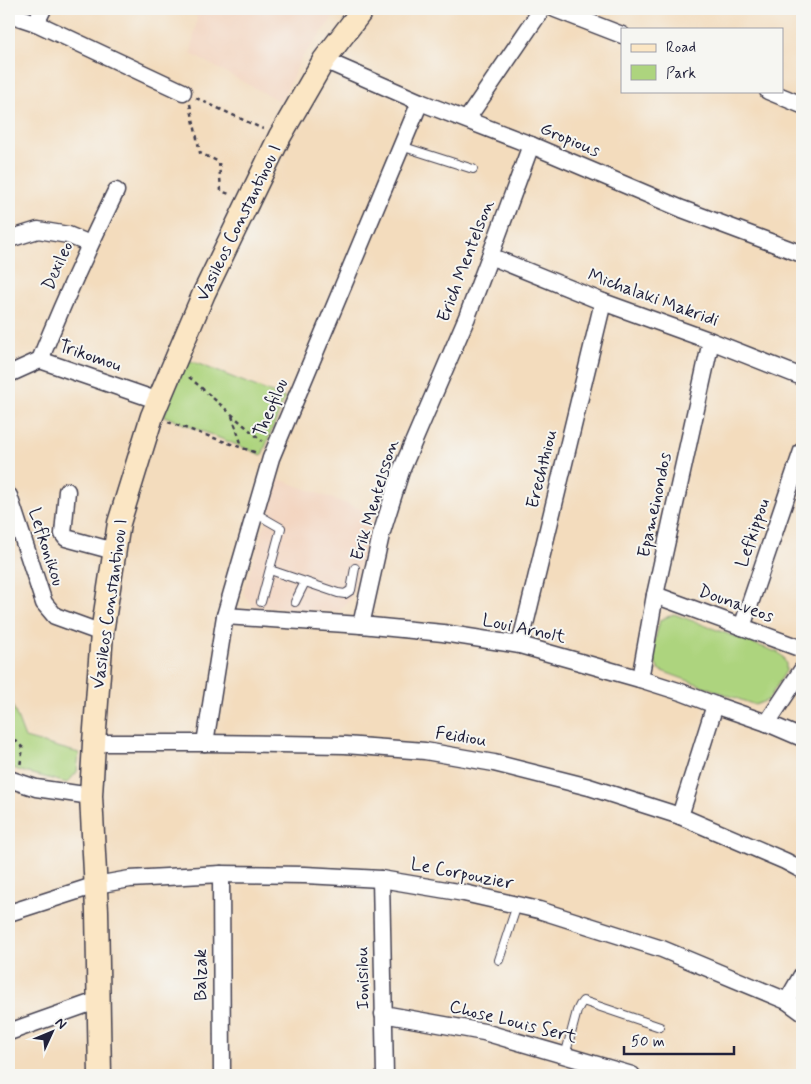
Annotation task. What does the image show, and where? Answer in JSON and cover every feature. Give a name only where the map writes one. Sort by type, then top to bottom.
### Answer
[{"type":"main road","name":"Vasileos Constantinou I","points":[[100,1075],[92,796],[102,633],[119,523],[155,409],[204,293],[280,136],[324,60],[363,9]]},
{"type":"street","points":[[467,119],[542,9]]},
{"type":"street","points":[[555,9],[621,35]]},
{"type":"street","points":[[9,14],[40,16],[183,92]]},
{"type":"street","name":"Gropious","points":[[324,60],[420,102],[531,144],[682,209],[802,254]]},
{"type":"street","points":[[770,92],[802,105]]},
{"type":"street","name":"Theofilou","points":[[205,743],[225,616],[255,513],[270,452],[420,102]]},
{"type":"street","name":"Erich Mentelson","points":[[436,390],[467,317],[531,144]]},
{"type":"street","name":"Dexileo","points":[[40,360],[90,244],[116,191]]},
{"type":"street","points":[[9,239],[38,230],[68,235],[90,244]]},
{"type":"street","name":"Michalaki Makridi","points":[[490,256],[603,302],[711,340],[802,377]]},
{"type":"street","name":"Erechthiou","points":[[520,645],[603,302]]},
{"type":"street","name":"Epameinondos","points":[[640,679],[655,595],[711,340]]},
{"type":"street","name":"Trikomou","points":[[9,374],[40,360],[155,409]]},
{"type":"street","name":"Erik Mentelsson","points":[[360,625],[381,535],[401,470],[436,390]]},
{"type":"street","name":"Lefkippou","points":[[742,627],[802,451]]},
{"type":"street","points":[[67,491],[63,534],[66,538],[114,551]]},
{"type":"street","name":"Lefkonikou","points":[[9,496],[44,602],[55,616],[102,633]]},
{"type":"street","name":"Dounaveos","points":[[655,595],[802,650]]},
{"type":"street","name":"Loui Arnolt","points":[[225,616],[360,625],[443,633],[520,645],[681,692],[768,723],[802,738]]},
{"type":"street","points":[[768,723],[802,670]]},
{"type":"street","points":[[680,816],[715,705]]},
{"type":"street","name":"Feidiou","points":[[94,743],[344,745],[425,752],[494,763],[589,787],[680,816],[802,870]]},
{"type":"street","points":[[13,780],[36,788],[92,796]]},
{"type":"street","name":"Le Corpouzier","points":[[9,914],[96,885],[130,879],[221,874],[305,875],[381,880],[464,893],[539,910],[662,949],[787,1001],[802,1012]]},
{"type":"street","name":"Balzak","points":[[221,874],[222,1075]]},
{"type":"street","name":"Ionisilou","points":[[381,880],[385,1075]]},
{"type":"street","points":[[787,1001],[802,976]]},
{"type":"street","points":[[9,1032],[99,1000]]},
{"type":"street","name":"Chose Louis Sert","points":[[383,1014],[484,1032],[632,1075]]},
{"type":"lane","points":[[401,146],[473,169]]},
{"type":"lane","points":[[255,513],[281,528],[261,602]]},
{"type":"lane","points":[[270,570],[345,594],[351,590],[355,568]]},
{"type":"lane","points":[[296,602],[305,582]]},
{"type":"lane","points":[[499,960],[517,905]]},
{"type":"lane","points":[[565,1056],[577,1011],[583,1001],[660,1027]]},
{"type":"path","points":[[183,92],[280,136]]},
{"type":"path","points":[[183,92],[190,100],[200,153],[219,162],[221,191],[248,202]]},
{"type":"path","points":[[184,372],[232,414],[270,452]]},
{"type":"path","points":[[155,409],[242,447],[270,452]]},
{"type":"path","points":[[232,414],[242,447]]},
{"type":"path","points":[[9,734],[23,748],[13,780]]},
{"type":"shaded area","points":[[189,9],[340,9],[301,59],[281,102],[191,54],[197,17]]},
{"type":"shaded area","points":[[279,479],[375,514],[350,600],[338,612],[252,606],[243,593]]},
{"type":"green space","points":[[186,359],[285,398],[262,455],[164,416]]},
{"type":"green space","points":[[674,614],[779,653],[786,664],[786,671],[768,700],[755,705],[659,670],[651,656],[660,620]]},
{"type":"green space","points":[[9,696],[25,738],[79,753],[77,772],[67,783],[9,766]]}]
